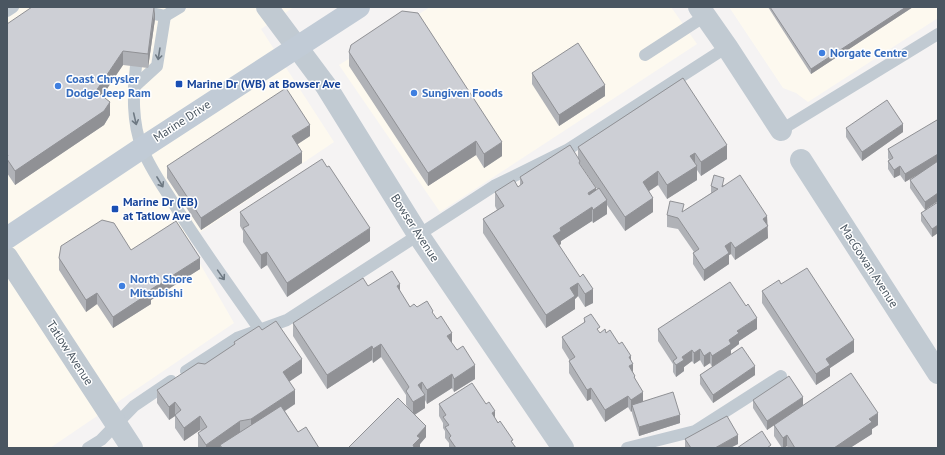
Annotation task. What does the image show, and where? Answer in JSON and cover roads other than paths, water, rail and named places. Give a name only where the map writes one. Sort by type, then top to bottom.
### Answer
[{"type":"main road","name":"Marine Drive","points":[[7,238],[359,7]]},
{"type":"street","name":"Bowser Avenue","points":[[267,7],[326,86],[419,236],[563,448]]},
{"type":"street","points":[[702,11],[781,130]]},
{"type":"street","name":"MacGowan Avenue","points":[[801,160],[938,373]]},
{"type":"street","name":"Tatlow Avenue","points":[[7,258],[132,448]]},
{"type":"lane","points":[[7,11],[13,7]]},
{"type":"lane","points":[[139,12],[165,16],[180,7]]},
{"type":"lane","points":[[644,55],[702,11]]},
{"type":"lane","points":[[134,87],[157,66],[165,16]]},
{"type":"lane","points":[[781,130],[936,39]]},
{"type":"lane","points":[[88,448],[101,440],[134,406],[237,338],[287,320],[419,236],[494,186],[567,150],[726,47]]},
{"type":"lane","points":[[136,66],[133,113],[142,148],[159,180],[199,243],[260,330]]},
{"type":"lane","points":[[626,448],[695,431],[781,376]]},
{"type":"place","name":"Norgate Centre","points":[[822,53]]},
{"type":"place","name":"Marine Dr (WB) at Bowser Ave","points":[[179,84]]},
{"type":"place","name":"Coast Chrysler Dodge Jeep Ram","points":[[58,86]]},
{"type":"place","name":"Sungiven Foods","points":[[414,93]]},
{"type":"place","name":"Marine Dr (EB) at Tatlow Ave","points":[[115,209]]},
{"type":"place","name":"North Shore Mitsubishi","points":[[122,286]]}]
